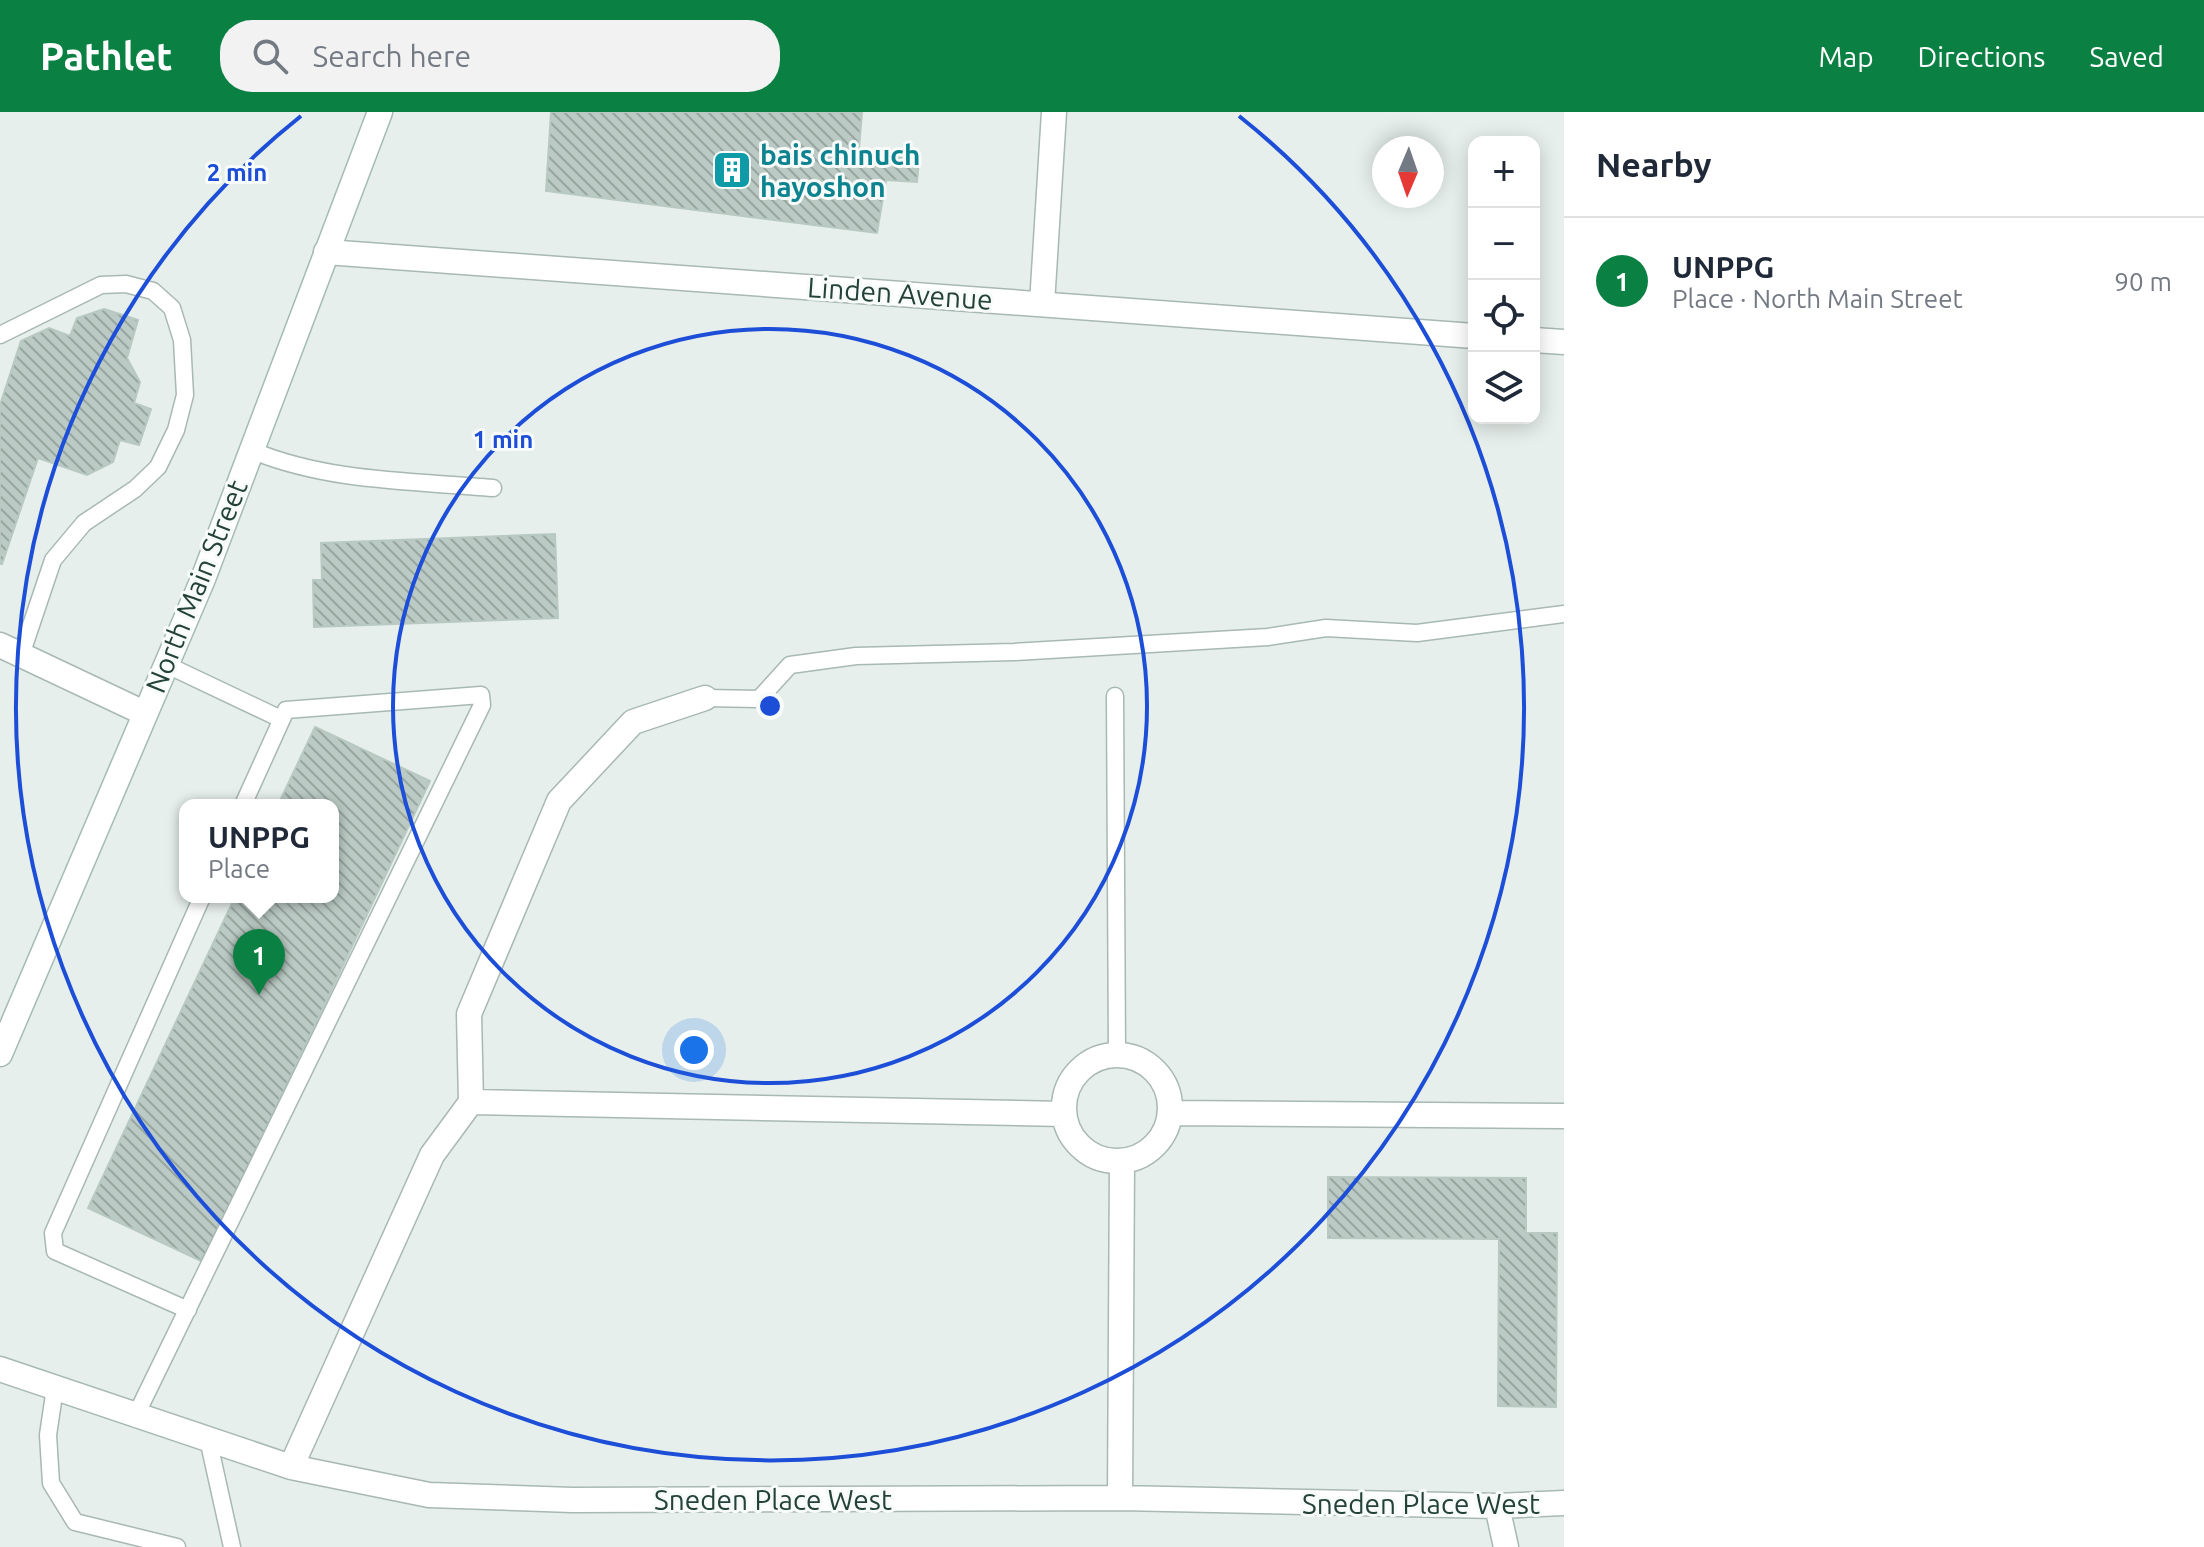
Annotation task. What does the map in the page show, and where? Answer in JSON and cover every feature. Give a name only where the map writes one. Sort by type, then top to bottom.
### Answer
[{"type":"street","name":"North Main Street","points":[[0,1054],[203,579],[380,112]]},
{"type":"street","points":[[1042,304],[1054,112]]},
{"type":"street","name":"Linden Avenue","points":[[326,252],[1468,336]]},
{"type":"street","points":[[1540,340],[1564,342]]},
{"type":"street","points":[[10,650],[144,713]]},
{"type":"street","points":[[291,1467],[432,1155],[471,1102],[469,1014],[559,801],[633,722],[705,698]]},
{"type":"street","points":[[1106,1055],[1117,1056],[1139,1058],[1153,1068],[1167,1088],[1171,1113],[1166,1131],[1155,1146],[1140,1157],[1122,1162],[1103,1160],[1087,1152],[1073,1139],[1063,1104],[1068,1086],[1077,1072],[1090,1061],[1106,1055]]},
{"type":"street","points":[[471,1102],[1064,1114]]},
{"type":"street","points":[[1171,1113],[1564,1116]]},
{"type":"street","points":[[1120,1498],[1122,1162]]},
{"type":"street","name":"Sneden Place West","points":[[0,1369],[291,1467],[429,1495],[572,1500],[1120,1498],[1497,1506],[1564,1503]]},
{"type":"street","points":[[1497,1506],[1506,1547]]},
{"type":"lane","points":[[0,335],[101,285],[126,284],[153,291],[172,308],[182,340],[185,395],[176,430],[158,467],[135,489],[84,523],[53,560],[10,650]]},
{"type":"lane","points":[[251,450],[280,462],[316,471],[493,488]]},
{"type":"lane","points":[[705,698],[759,699],[790,665],[856,656],[1014,652],[1268,637],[1326,628],[1417,633],[1564,614]]},
{"type":"lane","points":[[165,664],[281,719]]},
{"type":"lane","points":[[136,1415],[482,705],[481,695],[286,710],[246,799]]},
{"type":"lane","points":[[1115,696],[1117,1056]]},
{"type":"lane","points":[[188,1310],[55,1251],[53,1233],[199,903]]},
{"type":"lane","points":[[55,1388],[48,1435],[51,1483],[75,1522],[177,1547]]},
{"type":"lane","points":[[208,1439],[232,1547]]},
{"type":"building","name":"bais chinuch hayoshon","points":[[551,112],[862,112],[859,149],[919,161],[917,182],[886,180],[877,233],[546,191]]},
{"type":"building","points":[[104,309],[138,320],[127,358],[140,382],[134,403],[151,409],[139,445],[120,440],[113,462],[87,475],[38,458],[0,564],[0,405],[21,341],[49,328],[70,336],[77,318]]},
{"type":"building","points":[[555,534],[558,618],[314,627],[313,580],[322,580],[321,543]]},
{"type":"building","points":[[315,727],[430,781],[203,1262],[88,1208],[232,903],[339,903],[339,799],[281,799]]},
{"type":"building","points":[[1328,1177],[1526,1178],[1526,1233],[1557,1233],[1556,1407],[1498,1406],[1499,1239],[1328,1238]]},
{"type":"place","name":"bais chinuch hayoshon","points":[[732,170]]},
{"type":"place","name":"UNPPG","points":[[259,995]]}]
